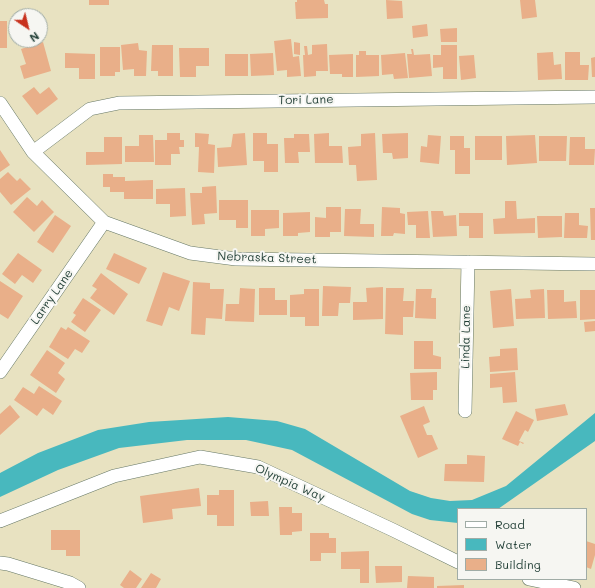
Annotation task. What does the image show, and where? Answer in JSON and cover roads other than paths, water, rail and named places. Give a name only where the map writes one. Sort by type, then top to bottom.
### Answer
[{"type":"street","name":"Tori Lane","points":[[33,152],[90,109],[119,103],[595,97]]},
{"type":"street","name":"Nebraska Street","points":[[0,103],[33,152],[104,222],[190,253],[236,259],[595,264]]},
{"type":"street","name":"Larry Lane","points":[[0,372],[104,222]]},
{"type":"street","name":"Linda Lane","points":[[464,411],[468,262]]},
{"type":"street","name":"Olympia Way","points":[[0,521],[114,476],[200,457],[258,467],[457,562]]},
{"type":"street","points":[[0,563],[8,564],[70,583],[79,588]]},
{"type":"street","points":[[534,580],[574,588]]},
{"type":"water","points":[[595,413],[595,441],[499,508],[457,508],[457,523],[430,520],[412,514],[292,450],[246,440],[187,440],[119,448],[58,470],[0,497],[0,473],[38,453],[98,430],[149,422],[228,417],[277,421],[305,429],[410,491],[431,498],[450,501],[472,500],[506,486]]}]
